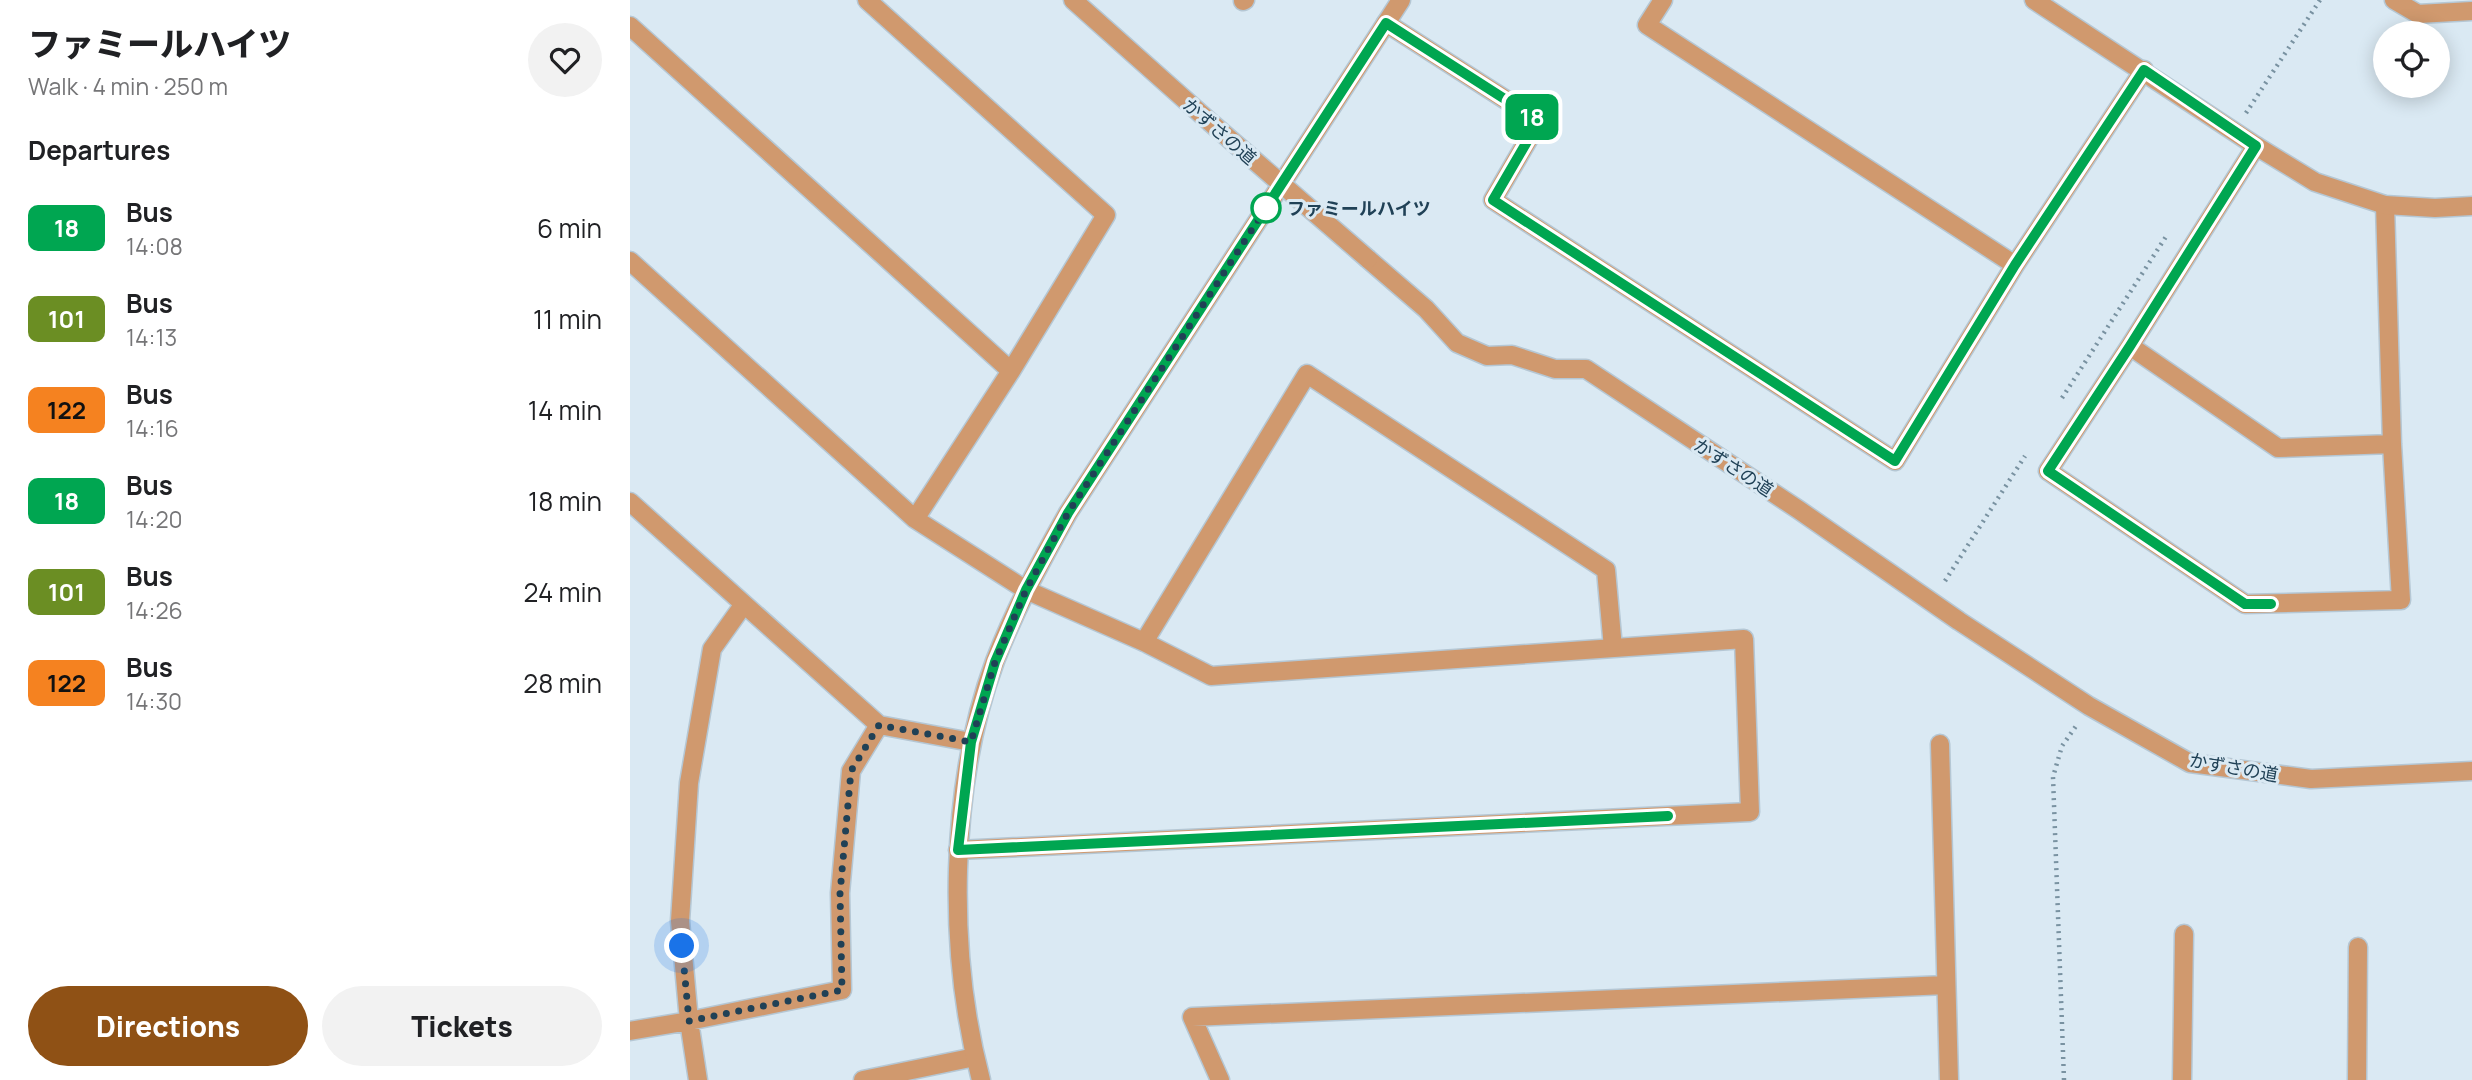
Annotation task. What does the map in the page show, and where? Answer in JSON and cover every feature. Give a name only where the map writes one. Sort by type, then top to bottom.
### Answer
[{"type":"street","points":[[867,0],[1106,215],[1011,372],[915,519]]},
{"type":"street","name":"かずさの道","points":[[1073,0],[1426,309],[1457,342],[1487,356],[1512,355],[1555,369],[1586,369],[2089,706],[2190,763],[2311,779],[2472,771]]},
{"type":"street","points":[[981,1080],[964,1000],[958,850],[971,742],[995,662],[1026,590],[1068,513],[1401,0]]},
{"type":"street","points":[[1662,0],[1647,25],[2015,265]]},
{"type":"street","points":[[2034,0],[2315,182],[2385,205],[2435,208],[2472,206]]},
{"type":"street","points":[[2394,0],[2418,14],[2472,11]]},
{"type":"street","points":[[1386,23],[1539,121],[1493,200],[1895,461],[2015,265],[2144,70]]},
{"type":"street","points":[[630,26],[1011,372]]},
{"type":"street","points":[[2256,146],[2048,471],[2245,604],[2401,600],[2392,444],[2385,205]]},
{"type":"street","points":[[630,261],[915,519],[1026,590],[1144,642],[1211,676],[1744,639],[1750,812],[958,850]]},
{"type":"street","points":[[2130,346],[2278,448],[2392,444]]},
{"type":"street","points":[[1144,642],[1307,374],[1606,570],[1613,648]]},
{"type":"street","points":[[630,502],[879,725],[971,742]]},
{"type":"street","points":[[698,1080],[689,1021],[680,921],[689,783],[712,649],[744,604]]},
{"type":"street","points":[[630,1031],[842,990],[840,893],[851,771],[879,725]]},
{"type":"street","points":[[1940,744],[1949,1080]]},
{"type":"street","points":[[2182,1080],[2184,934]]},
{"type":"street","points":[[2357,1080],[2358,947]]},
{"type":"street","points":[[1220,1080],[1192,1017],[1946,985]]},
{"type":"street","points":[[863,1080],[975,1057]]},
{"type":"path","points":[[2234,131],[2320,0]]},
{"type":"path","points":[[2060,402],[2173,225]]},
{"type":"path","points":[[1931,602],[2030,449]]},
{"type":"path","points":[[2064,1080],[2053,777],[2062,746],[2089,706]]},
{"type":"bus line","name":"18","points":[[1668,816],[958,850],[971,742],[995,662],[1026,590],[1068,513],[1386,23],[1539,121],[1493,200],[1895,461],[2015,265],[2144,70],[2256,146],[2048,471],[2245,604],[2271,604]]},
{"type":"place","name":"ファミールハイツ","points":[[1266,208]]},
{"type":"route","points":[[682,946],[689,1021],[842,990],[840,893],[851,771],[879,725],[971,742],[995,662],[1026,590],[1068,513],[1266,208]]}]
